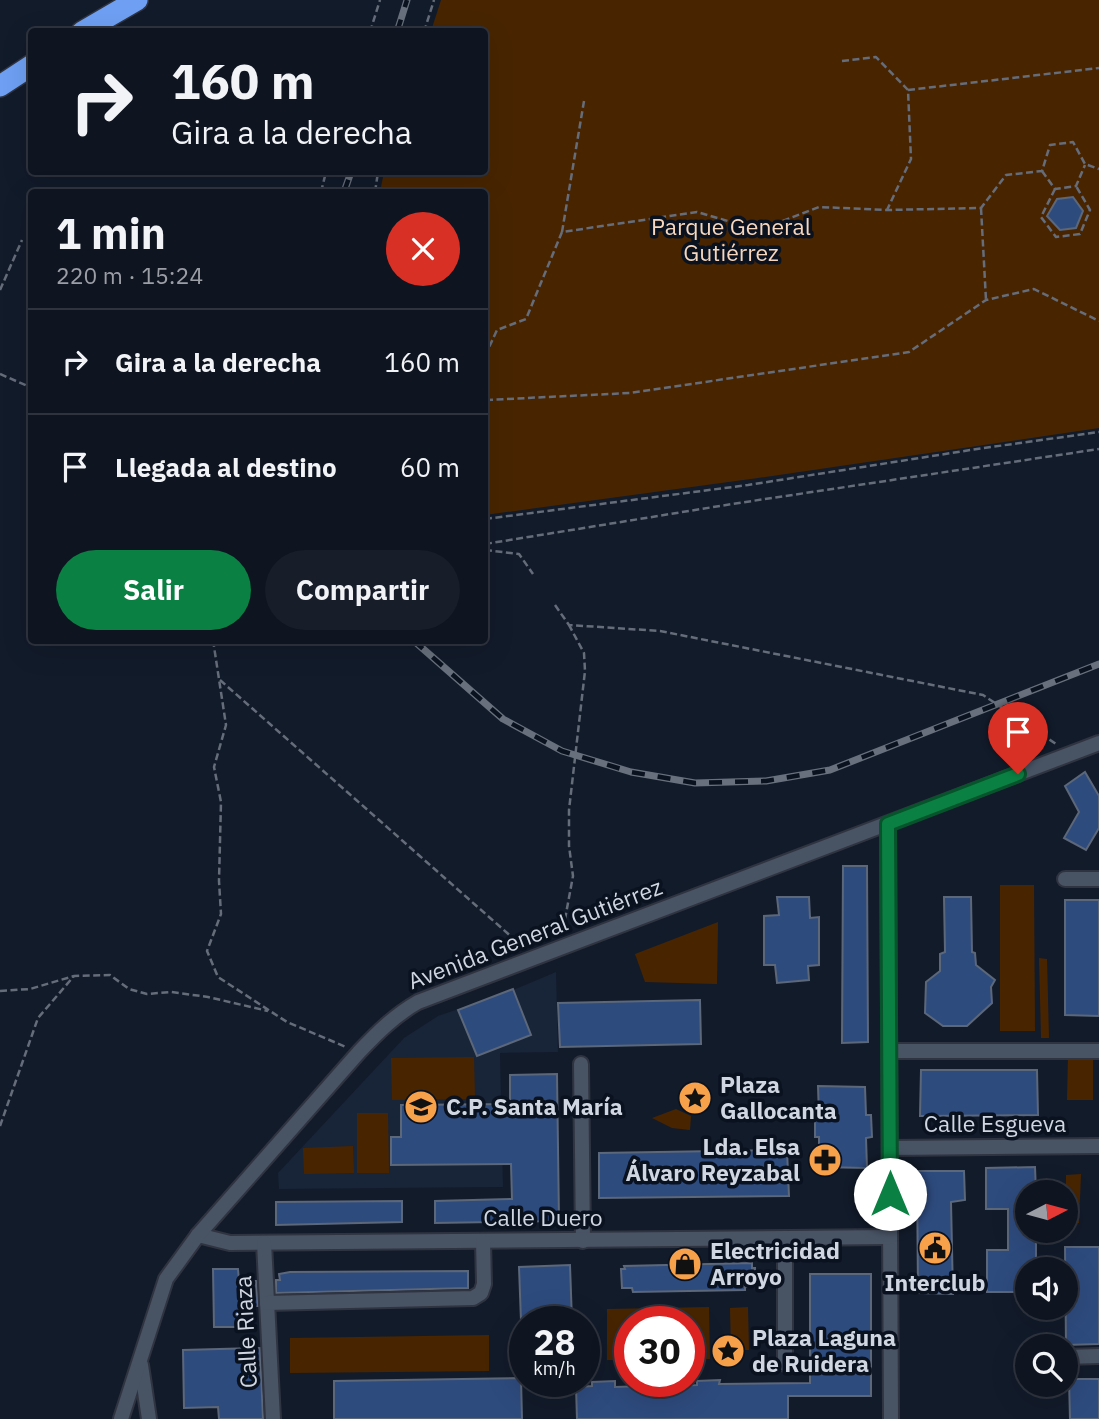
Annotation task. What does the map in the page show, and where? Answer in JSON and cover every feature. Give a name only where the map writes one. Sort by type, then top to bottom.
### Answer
[{"type":"highway","points":[[89,28],[137,0]]},
{"type":"highway","points":[[0,86],[28,68]]},
{"type":"street","name":"Avenida General Gutiérrez","points":[[121,1419],[166,1279],[198,1235],[359,1052],[383,1027],[418,1002],[1099,743]]},
{"type":"street","points":[[888,824],[891,1419]]},
{"type":"street","points":[[1065,879],[1099,879]]},
{"type":"street","points":[[890,1051],[1099,1051]]},
{"type":"street","points":[[581,1064],[583,1241]]},
{"type":"street","name":"Calle Esgueva","points":[[890,1148],[1099,1146]]},
{"type":"street","name":"Calle Duero","points":[[198,1235],[230,1243],[890,1237]]},
{"type":"street","points":[[785,1238],[785,1364]]},
{"type":"street","points":[[267,1303],[473,1298],[481,1293],[484,1284],[483,1241]]},
{"type":"street","name":"Calle Riaza","points":[[264,1243],[273,1419]]},
{"type":"street","points":[[1078,1357],[1099,1356]]},
{"type":"street","name":"Avenida General Gutiérrez","points":[[141,1361],[149,1419]]},
{"type":"street","name":"Avenida General Gutiérrez","points":[[143,1390],[157,1419]]},
{"type":"path","points":[[371,28],[380,0]]},
{"type":"path","points":[[425,28],[434,0]]},
{"type":"path","points":[[842,61],[876,57],[908,90],[911,159],[887,210]]},
{"type":"path","points":[[908,90],[1099,68]]},
{"type":"path","points":[[488,350],[497,330],[526,319],[562,232],[584,101]]},
{"type":"path","points":[[1042,171],[1050,145],[1073,142],[1085,164],[1099,169]]},
{"type":"path","points":[[1076,186],[1085,164]]},
{"type":"path","points":[[1042,171],[1055,189]]},
{"type":"path","points":[[986,300],[981,208],[1006,175],[1042,171]]},
{"type":"path","points":[[1055,189],[1076,186]]},
{"type":"path","points":[[1055,189],[1041,217],[1056,237],[1080,234],[1090,210],[1076,186]]},
{"type":"path","points":[[562,232],[697,212],[738,224],[780,222],[819,207],[887,210],[981,208]]},
{"type":"path","points":[[0,290],[22,240]]},
{"type":"path","points":[[488,400],[630,394],[909,352],[986,300],[1034,289],[1099,321]]},
{"type":"path","points":[[0,374],[28,386]]},
{"type":"path","points":[[488,519],[748,485],[1099,432]]},
{"type":"path","points":[[488,544],[1099,449]]},
{"type":"path","points":[[488,550],[519,554],[533,575]]},
{"type":"path","points":[[555,605],[584,653],[585,671],[569,810],[569,846],[573,876],[559,948]]},
{"type":"path","points":[[569,625],[660,631],[983,695],[1071,754]]},
{"type":"path","points":[[214,644],[226,725],[215,767],[221,802],[221,914],[207,951],[218,977],[287,1022],[359,1052]]},
{"type":"path","points":[[219,680],[535,957]]},
{"type":"path","points":[[0,991],[30,989],[74,976],[110,975],[129,989],[146,994],[171,992],[208,997],[270,1011]]},
{"type":"path","points":[[0,1126],[38,1018],[74,976]]},
{"type":"shaded area","name":"C.P. Santa María","points":[[556,972],[558,1052],[500,1053],[503,1187],[279,1189],[278,1173],[404,1038],[438,1016],[479,1002],[480,1004]]},
{"type":"green space","name":"Parque General Gutiérrez","points":[[441,0],[1099,0],[1099,428],[488,515],[488,189],[381,189],[383,175],[488,175],[488,28],[432,28]]},
{"type":"green space","points":[[1000,885],[1034,885],[1035,1031],[1000,1031]]},
{"type":"green space","points":[[718,922],[717,984],[645,982],[635,954]]},
{"type":"green space","points":[[1039,958],[1047,959],[1049,1038],[1041,1038]]},
{"type":"green space","points":[[1068,1055],[1093,1056],[1093,1100],[1067,1100]]},
{"type":"green space","points":[[474,1057],[475,1099],[392,1100],[391,1058]]},
{"type":"green space","points":[[676,1109],[691,1116],[690,1130],[672,1128],[652,1118]]},
{"type":"green space","points":[[357,1113],[388,1113],[389,1173],[357,1173]]},
{"type":"green space","points":[[353,1146],[354,1173],[304,1174],[303,1148]]},
{"type":"green space","points":[[1081,1174],[1079,1223],[1078,1180],[1066,1180],[1066,1175]]},
{"type":"green space","points":[[705,1307],[709,1307],[710,1359],[705,1359]]},
{"type":"green space","points":[[748,1307],[749,1350],[731,1350],[730,1308]]},
{"type":"green space","points":[[607,1309],[614,1309],[614,1360],[607,1360]]},
{"type":"green space","points":[[489,1335],[489,1371],[290,1373],[290,1338]]},
{"type":"building","points":[[1073,197],[1083,211],[1076,228],[1060,230],[1047,216],[1057,199]]},
{"type":"building","points":[[1085,772],[1099,796],[1099,828],[1086,850],[1064,838],[1079,812],[1065,786]]},
{"type":"building","points":[[843,866],[867,866],[868,1042],[842,1043]]},
{"type":"building","points":[[777,897],[809,897],[810,918],[819,917],[819,965],[808,966],[809,980],[777,983],[775,965],[764,965],[764,916],[779,915]]},
{"type":"building","points":[[944,897],[971,897],[972,952],[975,953],[976,965],[995,980],[991,987],[992,1003],[967,1026],[943,1026],[925,1013],[926,982],[940,971],[940,954],[945,952]]},
{"type":"building","points":[[1065,900],[1099,900],[1099,1016],[1065,1015]]},
{"type":"building","points":[[513,989],[531,1035],[477,1056],[458,1010]]},
{"type":"building","points":[[700,1000],[701,1044],[560,1047],[558,1003]]},
{"type":"building","points":[[921,1070],[1037,1070],[1038,1115],[920,1116]]},
{"type":"building","points":[[557,1074],[559,1221],[435,1223],[435,1201],[512,1199],[511,1164],[391,1165],[391,1137],[401,1137],[401,1105],[510,1104],[510,1075]]},
{"type":"building","points":[[818,1086],[865,1087],[866,1115],[871,1115],[872,1137],[866,1138],[867,1168],[819,1167],[819,1137],[815,1137],[815,1117],[819,1117]]},
{"type":"building","points":[[787,1150],[789,1196],[599,1198],[599,1153]]},
{"type":"building","points":[[1035,1167],[1036,1180],[1015,1180],[1015,1243],[1036,1243],[1036,1257],[1015,1257],[1015,1292],[987,1292],[987,1250],[1008,1250],[1008,1209],[986,1209],[986,1168]]},
{"type":"building","name":"Interclub","points":[[917,1171],[964,1171],[965,1200],[951,1202],[953,1294],[918,1293]]},
{"type":"building","points":[[402,1201],[402,1222],[276,1225],[276,1202]]},
{"type":"building","points":[[1065,1247],[1099,1247],[1099,1344],[1078,1345],[1078,1334],[1066,1334],[1066,1320],[1078,1320],[1078,1257],[1065,1257]]},
{"type":"building","points":[[752,1263],[752,1268],[755,1268],[755,1286],[745,1287],[745,1290],[633,1292],[632,1288],[622,1288],[621,1269],[625,1269],[624,1266]]},
{"type":"building","points":[[570,1265],[571,1306],[520,1306],[519,1267]]},
{"type":"building","points":[[213,1269],[238,1269],[239,1281],[256,1281],[258,1306],[239,1306],[239,1327],[214,1327]]},
{"type":"building","points":[[468,1271],[468,1288],[276,1293],[279,1274],[290,1272]]},
{"type":"building","points":[[810,1274],[871,1274],[871,1396],[788,1396],[788,1419],[577,1419],[576,1397],[600,1397],[600,1382],[614,1381],[614,1397],[705,1397],[705,1381],[720,1380],[719,1384],[810,1383]]},
{"type":"building","points":[[260,1348],[263,1419],[219,1419],[218,1407],[184,1408],[183,1350]]},
{"type":"building","points":[[509,1378],[509,1397],[521,1397],[522,1419],[334,1419],[334,1381]]},
{"type":"building","points":[[1078,1379],[1099,1379],[1099,1419],[1070,1419],[1069,1397],[1078,1397]]},
{"type":"railway","points":[[398,28],[407,0]]},
{"type":"railway","points":[[345,189],[350,175]]},
{"type":"railway","points":[[418,644],[503,719],[562,751],[631,772],[695,783],[766,781],[830,770],[1099,664]]},
{"type":"place","name":"Plaza Gallocanta","points":[[695,1098]]},
{"type":"place","name":"C.P. Santa María","points":[[421,1107]]},
{"type":"place","name":"Lda. Elsa Álvaro Reyzabal","points":[[825,1160]]},
{"type":"place","name":"Interclub","points":[[935,1248]]},
{"type":"place","name":"Electricidad Arroyo","points":[[685,1264]]},
{"type":"place","name":"Plaza Laguna de Ruidera","points":[[728,1351]]},
{"type":"route","points":[[890,1194],[888,824],[1018,774]]}]
